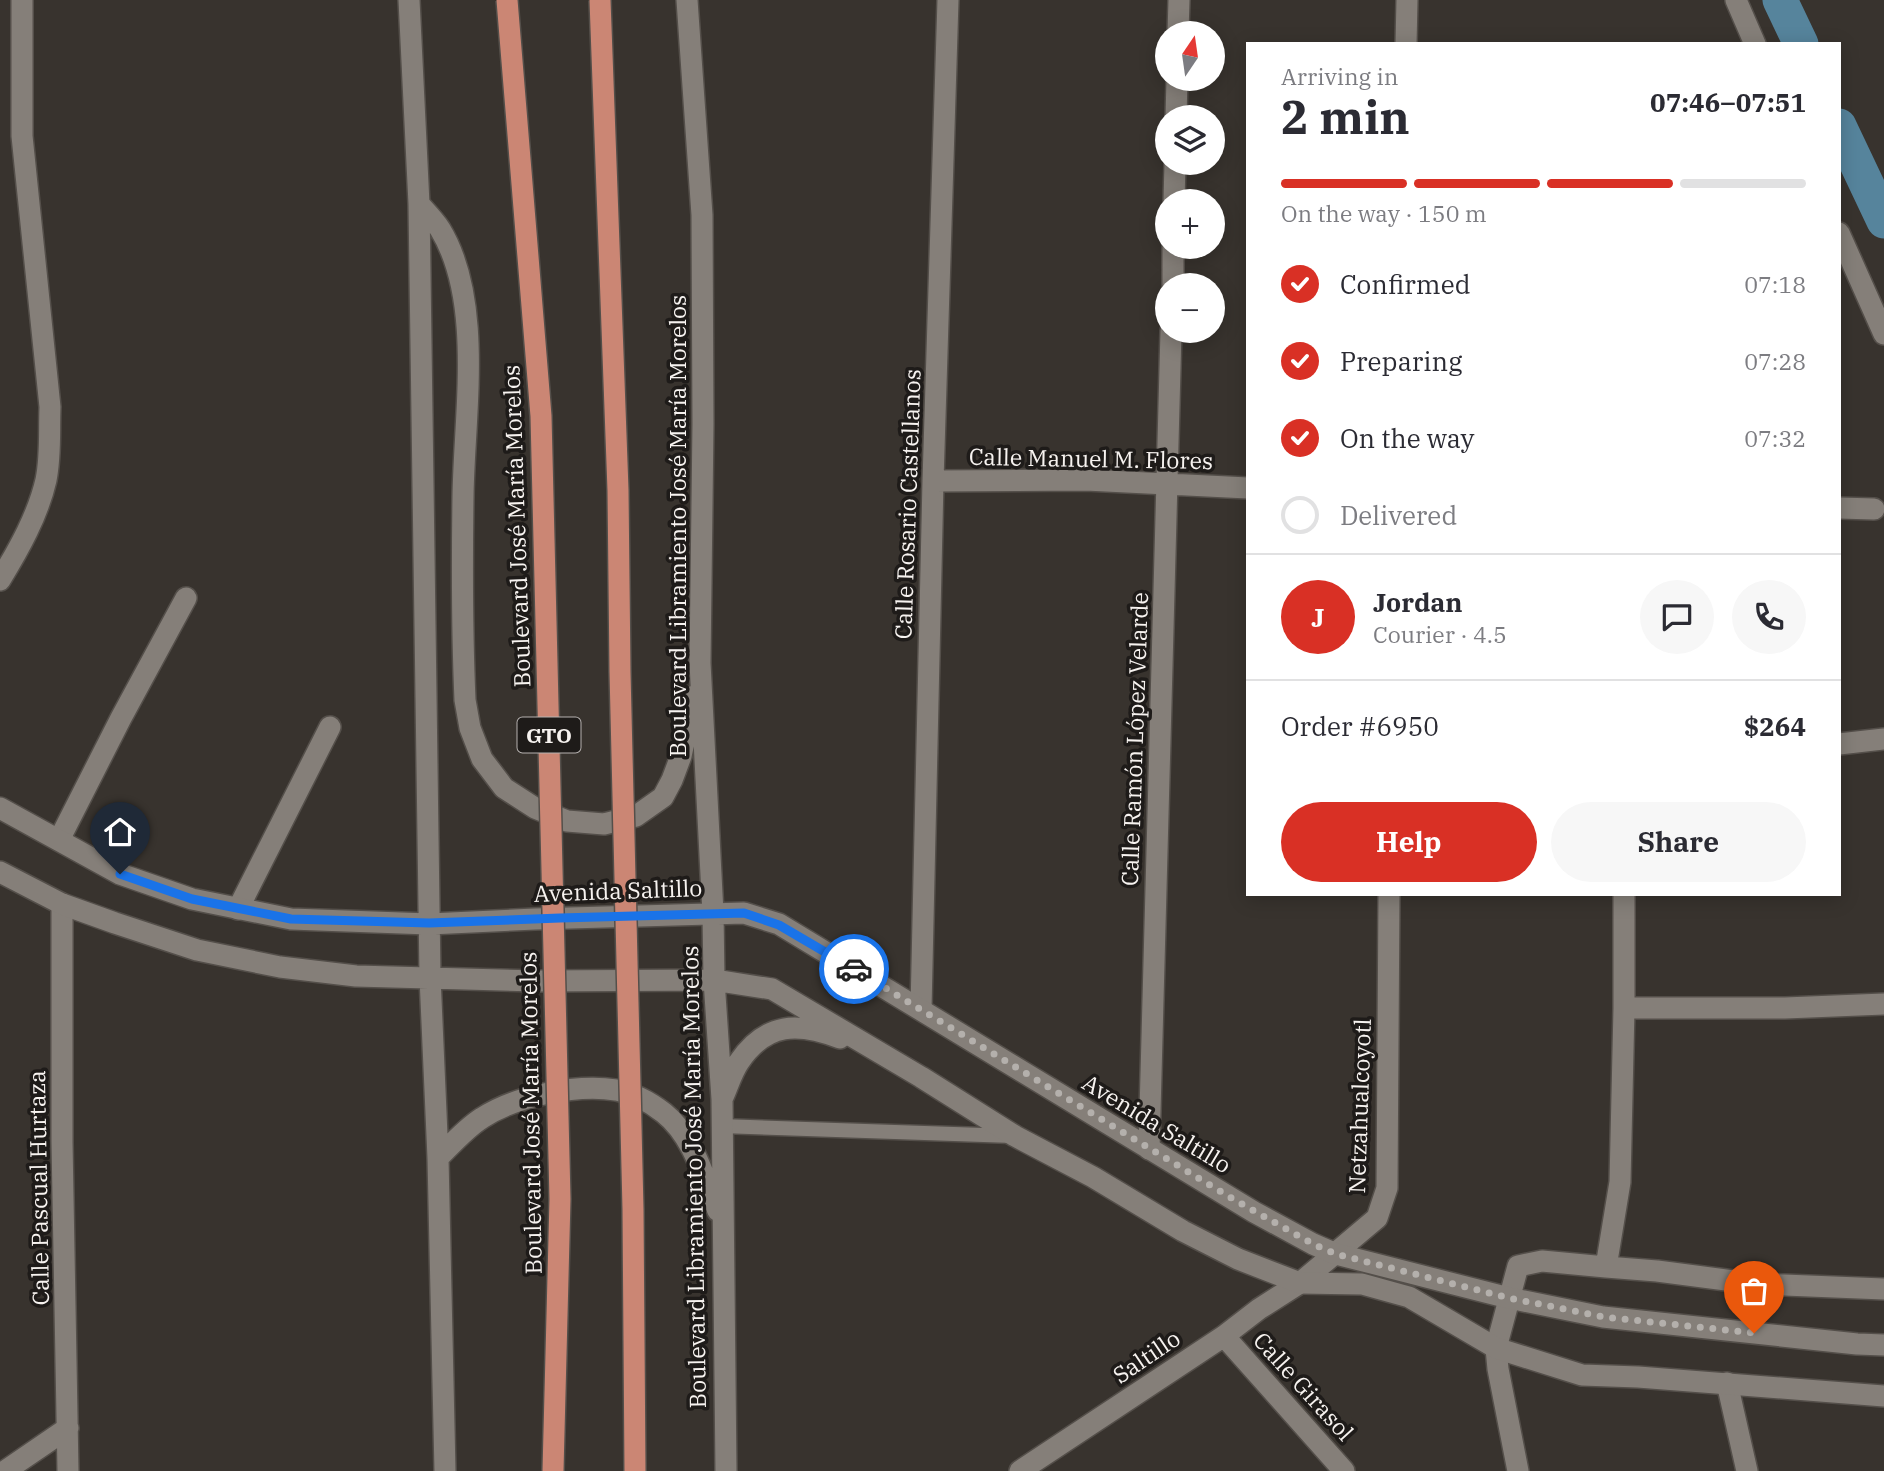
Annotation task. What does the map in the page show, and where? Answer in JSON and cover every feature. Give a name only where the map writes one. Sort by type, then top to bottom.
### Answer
[{"type":"main road","name":"Boulevard José María Morelos","points":[[508,0],[541,416],[560,1199],[553,1471]]},
{"type":"main road","points":[[600,0],[618,490],[633,1209],[635,1471]]},
{"type":"street","points":[[0,580],[37,510],[46,479],[49,449],[50,407],[22,136],[22,0]]},
{"type":"street","points":[[409,0],[419,204],[430,977],[438,1158],[445,1471]]},
{"type":"street","name":"Boulevard Libramiento José María Morelos","points":[[687,0],[702,215],[700,663],[722,1099],[726,1471]]},
{"type":"street","name":"Calle Rosario Castellanos","points":[[921,1009],[933,481],[948,0]]},
{"type":"street","points":[[1178,21],[1179,0]]},
{"type":"street","points":[[1406,42],[1407,0]]},
{"type":"street","points":[[1736,0],[1754,42]]},
{"type":"street","points":[[419,204],[439,228],[455,260],[464,301],[468,344],[463,495],[464,700],[470,728],[482,760],[504,789],[535,808],[567,821],[604,824],[636,816],[663,797],[672,780],[681,756],[700,663]]},
{"type":"street","points":[[1841,237],[1884,334]]},
{"type":"street","name":"Calle Ramón López Velarde","points":[[1149,1149],[1171,343]]},
{"type":"street","name":"Calle Manuel M. Flores","points":[[933,481],[1086,480],[1246,488]]},
{"type":"street","points":[[1841,509],[1874,509]]},
{"type":"street","points":[[59,840],[186,598]]},
{"type":"street","points":[[239,909],[330,727]]},
{"type":"street","points":[[1841,744],[1884,739]]},
{"type":"street","name":"Avenida Saltillo","points":[[0,808],[120,874],[192,899],[291,919],[429,923],[744,913],[779,925],[1254,1212],[1336,1254],[1509,1298],[1604,1317],[1884,1345]]},
{"type":"street","points":[[0,872],[62,904],[197,950],[280,967],[356,976],[537,981],[714,980],[772,989],[1015,1136],[1093,1177],[1183,1231],[1238,1259],[1300,1283],[1363,1284],[1409,1297],[1496,1348],[1582,1375],[1884,1396]]},
{"type":"street","name":"Netzahualcoyotl","points":[[1300,1283],[1377,1218],[1387,1188],[1390,896]]},
{"type":"street","points":[[1606,1267],[1619,1182],[1624,896]]},
{"type":"street","name":"Calle Pascual Hurtaza","points":[[62,904],[62,1142],[68,1471]]},
{"type":"street","points":[[1624,1008],[1785,1008],[1884,1004]]},
{"type":"street","points":[[722,1099],[738,1063],[750,1049],[765,1036],[783,1028],[803,1028],[829,1034],[879,1052]]},
{"type":"street","points":[[438,1158],[480,1118],[505,1106],[539,1094],[616,1090],[641,1098],[665,1114],[686,1138],[723,1222]]},
{"type":"street","points":[[1518,1471],[1496,1348],[1518,1266],[1542,1261],[1657,1271],[1757,1284],[1884,1289]]},
{"type":"street","name":"Saltillo","points":[[1027,1469],[1300,1283]]},
{"type":"street","name":"Calle Girasol","points":[[1224,1336],[1344,1471]]},
{"type":"street","points":[[1727,1383],[1746,1471]]},
{"type":"street","points":[[5,1471],[68,1428]]},
{"type":"lane","points":[[721,1126],[1015,1136]]},
{"type":"waterway","points":[[1780,0],[1800,42]]},
{"type":"waterway","points":[[1841,130],[1884,221]]},
{"type":"way so far","points":[[854,969],[1233,1199],[1336,1254],[1509,1298],[1604,1317],[1754,1333]]},
{"type":"route","points":[[120,874],[192,899],[291,919],[429,923],[744,913],[779,925],[854,969]]}]
